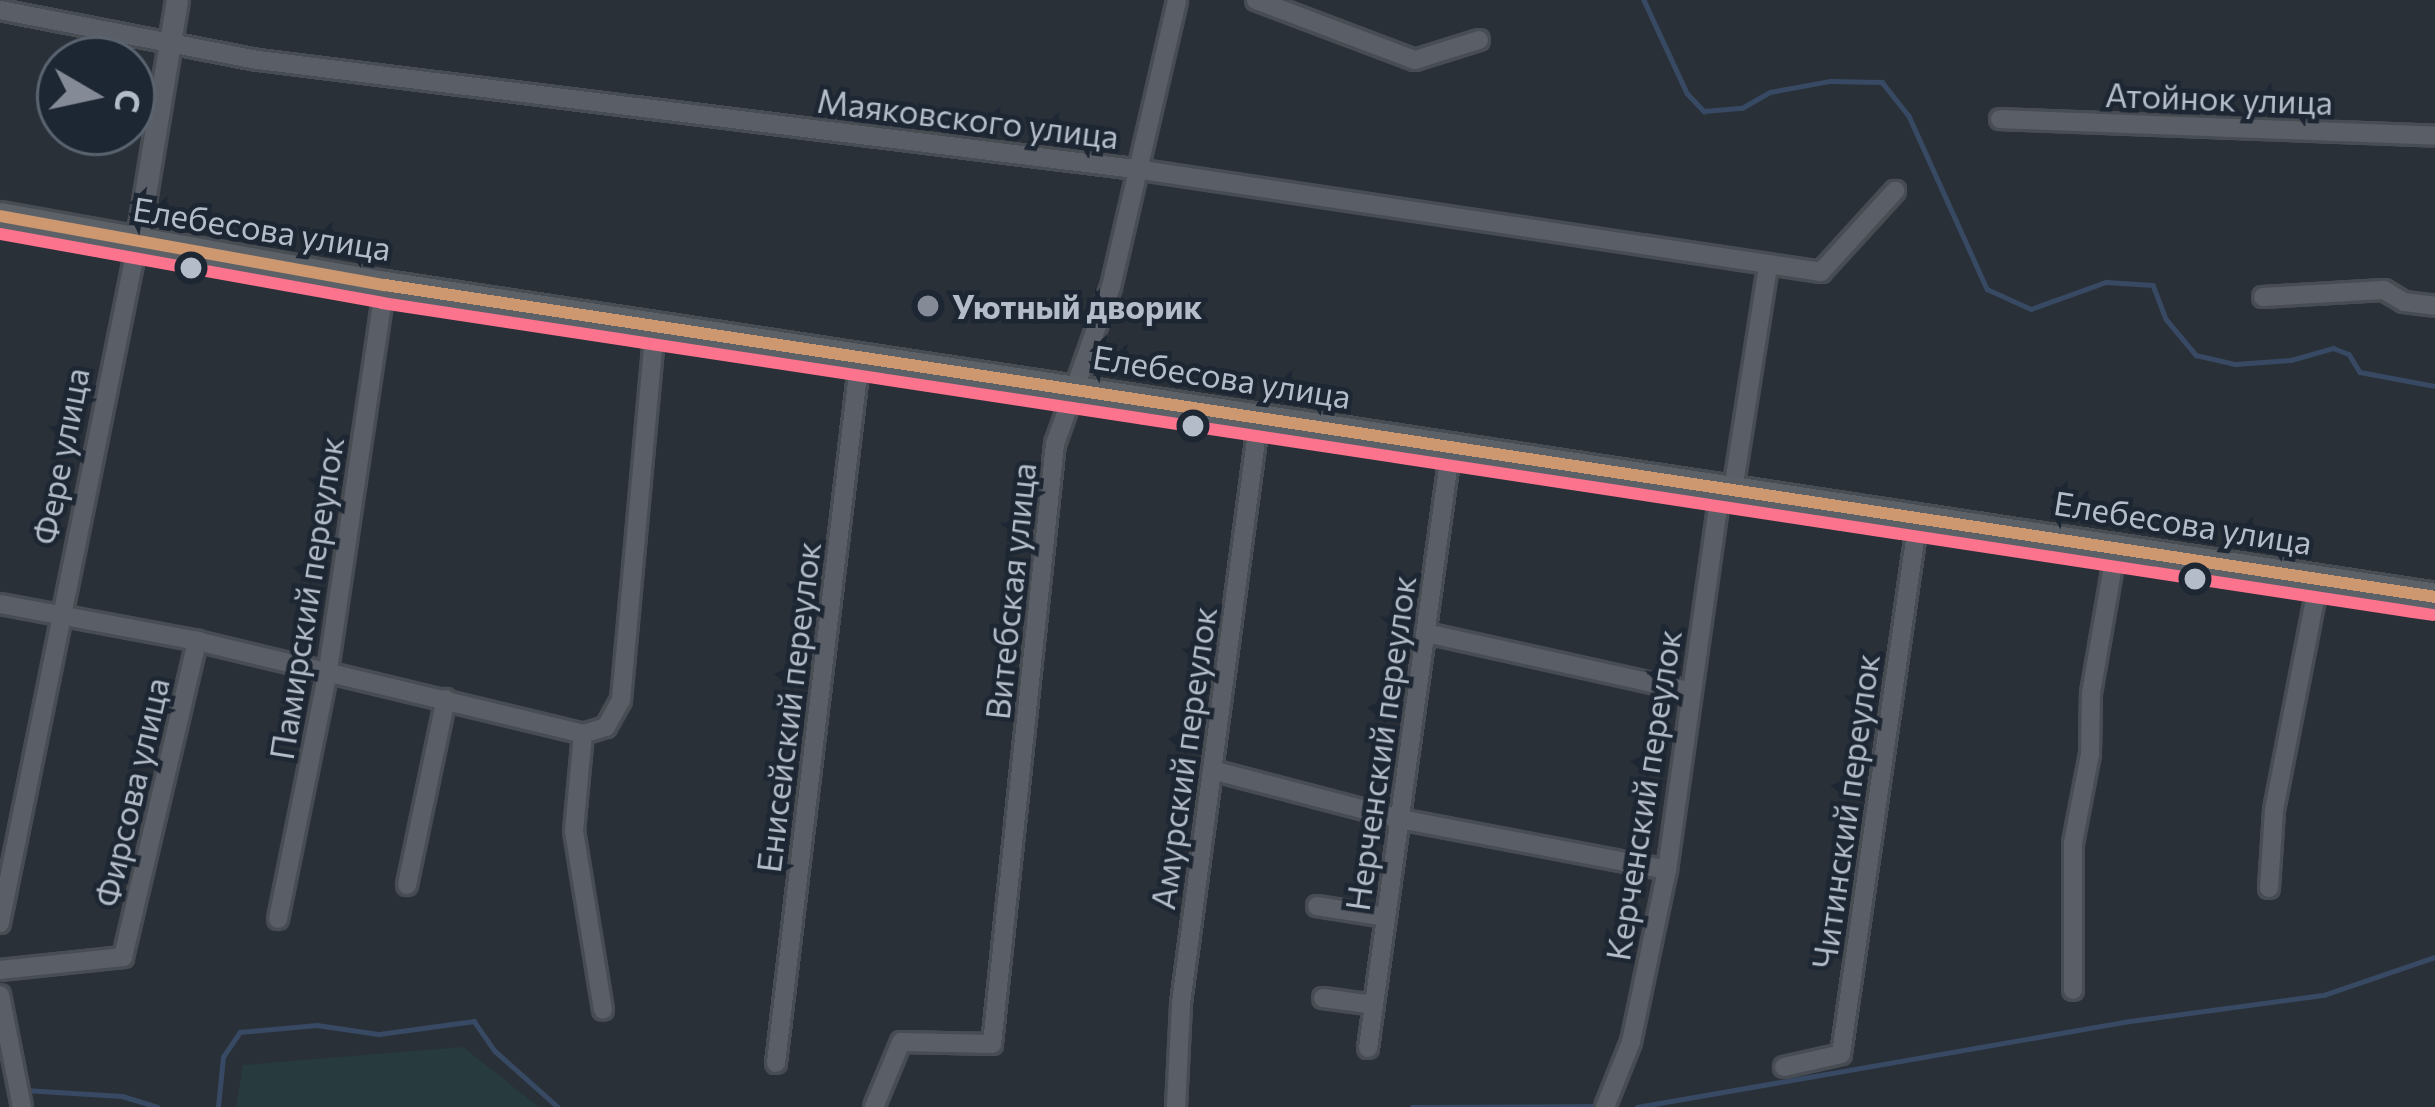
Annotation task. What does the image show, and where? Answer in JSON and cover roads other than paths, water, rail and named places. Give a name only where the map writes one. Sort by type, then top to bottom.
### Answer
[{"type":"main road","name":"Елебесова улица","points":[[0,216],[385,285],[2435,597]]},
{"type":"street","name":"Фере улица","points":[[0,923],[137,244],[177,0]]},
{"type":"street","name":"Витебская улица","points":[[874,1107],[902,1042],[992,1043],[1055,443],[1070,390],[1111,287],[1142,170],[1177,0]]},
{"type":"street","points":[[1256,0],[1415,60],[1479,40]]},
{"type":"street","name":"Маяковского улица","points":[[0,10],[169,46],[1142,170],[1821,272],[1895,190]]},
{"type":"street","name":"Атойнок улица","points":[[2000,119],[2435,136]]},
{"type":"street","name":"Керченский переулок","points":[[1605,1107],[1631,1042],[1666,869],[1692,692],[1768,266]]},
{"type":"street","name":"Памирский переулок","points":[[278,919],[328,670],[385,285]]},
{"type":"street","points":[[2263,297],[2384,290],[2404,302],[2435,306]]},
{"type":"street","points":[[603,1010],[574,831],[583,734],[606,727],[621,700],[655,326]]},
{"type":"street","name":"Енисейский переулок","points":[[776,1063],[860,357]]},
{"type":"street","name":"Амурский переулок","points":[[1176,1107],[1180,1003],[1259,418]]},
{"type":"street","name":"Нерченский переулок","points":[[1368,1048],[1451,447]]},
{"type":"street","name":"Читинский переулок","points":[[1784,1067],[1841,1054],[1918,518]]},
{"type":"street","points":[[2073,990],[2073,843],[2090,754],[2091,693],[2116,549]]},
{"type":"street","points":[[2269,888],[2274,810],[2319,579]]},
{"type":"street","name":"Фирсова улица","points":[[0,604],[328,670],[583,734]]},
{"type":"street","points":[[1426,633],[1692,692]]},
{"type":"street","name":"Фирсова улица","points":[[0,970],[124,957],[197,641]]},
{"type":"street","points":[[407,884],[446,699]]},
{"type":"street","points":[[1212,770],[1400,819],[1666,869]]},
{"type":"street","points":[[1317,905],[1386,917]]},
{"type":"street","points":[[0,995],[2,1032],[22,1107]]},
{"type":"street","points":[[1323,998],[1374,1004]]},
{"type":"waterway","points":[[1644,0],[1687,93],[1704,111],[1742,108],[1770,92],[1830,81],[1882,82],[1909,116],[1987,289],[2031,309],[2106,282],[2153,285],[2166,319],[2196,355],[2235,364],[2291,360],[2333,348],[2349,354],[2360,372],[2435,386]]},
{"type":"waterway","points":[[1637,1107],[2123,1022],[2324,995],[2435,957]]},
{"type":"waterway","points":[[218,1107],[223,1057],[240,1032],[317,1025],[379,1034],[474,1021],[495,1051],[558,1107]]},
{"type":"waterway","points":[[24,1090],[122,1096],[157,1107]]},
{"type":"waterway","points":[[1412,1107],[1598,1106]]},
{"type":"place","name":"Уютный дворик","points":[[928,306]]}]
